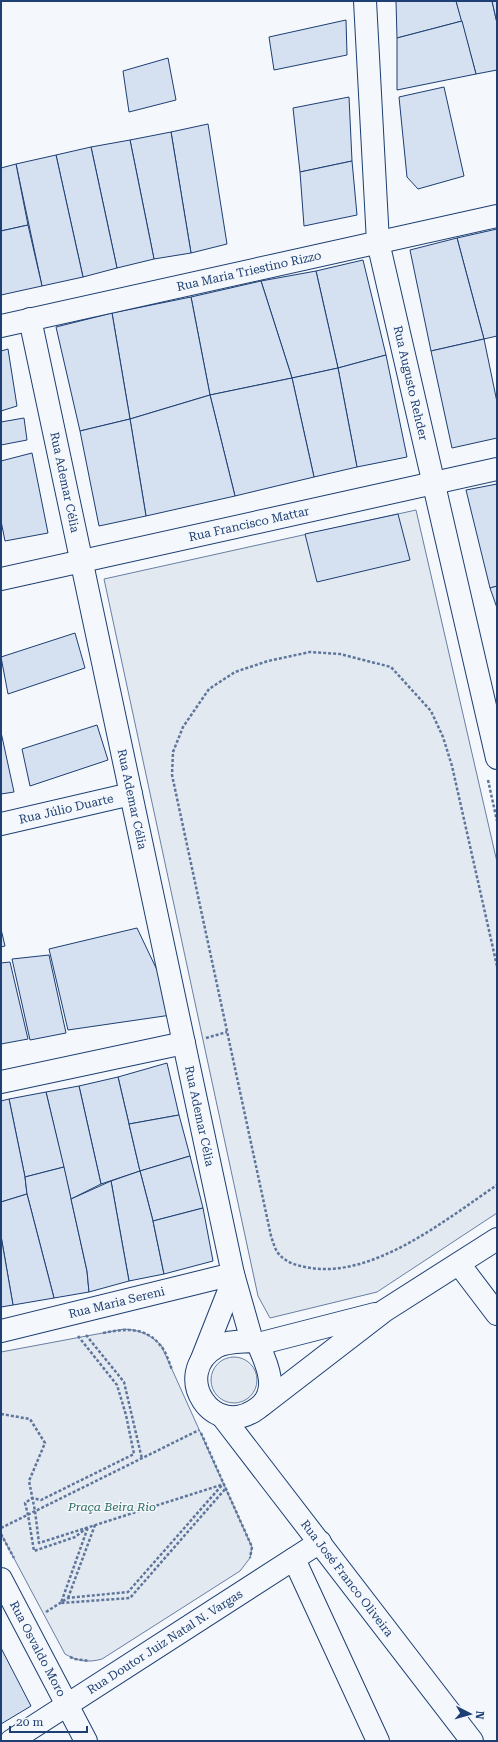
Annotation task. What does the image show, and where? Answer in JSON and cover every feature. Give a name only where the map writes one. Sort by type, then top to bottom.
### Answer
[{"type":"street","name":"Rua Augusto Rehder","points":[[365,1],[378,242],[433,483],[493,726],[497,758]]},
{"type":"street","name":"Rua Maria Triestino Rizzo","points":[[1,326],[497,216]]},
{"type":"street","name":"Rua Ademar Célia","points":[[30,320],[132,794],[194,1040],[233,1276],[255,1342]]},
{"type":"street","name":"Rua Francisco Mattar","points":[[1,579],[497,469]]},
{"type":"street","name":"Rua Júlio Duarte","points":[[1,824],[132,794]]},
{"type":"street","points":[[1,1082],[194,1040]]},
{"type":"street","points":[[233,1276],[198,1369],[196,1383],[200,1398],[209,1409],[222,1416],[236,1418],[250,1414],[384,1311],[497,1239]]},
{"type":"street","points":[[459,1264],[497,1314]]},
{"type":"street","name":"Rua Maria Sereni","points":[[1,1331],[233,1276]]},
{"type":"street","points":[[198,1369],[205,1356],[217,1347],[231,1343],[255,1342],[384,1311]]},
{"type":"street","points":[[255,1342],[267,1364],[271,1378],[269,1392],[262,1405]]},
{"type":"street","name":"Rua José Franco Oliveira","points":[[222,1416],[472,1741]]},
{"type":"street","name":"Rua Doutor Juiz Natal N. Vargas","points":[[10,1741],[320,1542]]},
{"type":"street","points":[[294,1559],[378,1741]]},
{"type":"street","name":"Rua Osvaldo Moro","points":[[1,1579],[86,1741]]},
{"type":"path","points":[[497,966],[452,766],[443,737],[431,711],[391,668],[369,660],[340,654],[310,652],[268,661],[235,672],[209,689],[183,727],[173,752],[172,775],[271,1236],[278,1254],[292,1264],[310,1268],[329,1269],[351,1266],[384,1255],[425,1233],[497,1185]]},
{"type":"path","points":[[194,1040],[227,1032]]},
{"type":"path","points":[[67,1315],[124,1382],[142,1459]]},
{"type":"path","points":[[67,1315],[79,1337],[117,1385],[126,1415],[134,1454],[41,1500],[32,1498],[25,1503],[34,1550],[75,1537],[88,1527]]},
{"type":"path","points":[[101,1333],[124,1329],[138,1330],[151,1336],[161,1345],[174,1374]]},
{"type":"path","points":[[71,1339],[94,1335]]},
{"type":"path","points":[[1,1414],[30,1419],[45,1443],[29,1481],[39,1543],[224,1484]]},
{"type":"path","points":[[196,1423],[252,1547],[247,1563]]},
{"type":"path","points":[[1,1528],[199,1430]]},
{"type":"path","points":[[95,1524],[68,1598],[128,1592],[224,1484]]},
{"type":"path","points":[[88,1527],[61,1603],[130,1598],[226,1488]]},
{"type":"path","points":[[1,1534],[14,1559]]},
{"type":"path","points":[[65,1654],[75,1659],[91,1661]]},
{"type":"green space","points":[[416,510],[497,862],[497,1213],[377,1292],[270,1318],[258,1296],[104,579]]},
{"type":"green space","name":"Praça Beira Rio","points":[[124,1329],[144,1333],[161,1345],[252,1547],[250,1558],[240,1571],[102,1659],[83,1661],[65,1654],[1,1534],[1,1352]]},
{"type":"green space","points":[[229,1357],[239,1357],[251,1363],[256,1371],[256,1389],[251,1397],[243,1402],[229,1403],[221,1400],[214,1393],[211,1385],[211,1375],[214,1367],[221,1360]]},
{"type":"building","points":[[396,1],[456,1],[462,21],[397,38]]},
{"type":"building","points":[[456,1],[492,1],[497,23],[497,70],[476,74]]},
{"type":"building","points":[[492,1],[497,1],[497,23]]},
{"type":"building","points":[[346,20],[347,55],[274,70],[269,37]]},
{"type":"building","points":[[462,21],[476,74],[397,90],[397,38]]},
{"type":"building","points":[[168,58],[176,100],[129,112],[123,71]]},
{"type":"building","points":[[444,87],[464,176],[418,189],[407,177],[399,97]]},
{"type":"building","points":[[349,97],[352,161],[300,172],[293,108]]},
{"type":"building","points":[[208,124],[227,244],[191,253],[171,132]]},
{"type":"building","points":[[171,132],[191,253],[154,259],[130,140]]},
{"type":"building","points":[[130,140],[154,259],[117,268],[91,147]]},
{"type":"building","points":[[91,147],[117,268],[83,277],[56,155]]},
{"type":"building","points":[[56,155],[83,277],[42,286],[16,164]]},
{"type":"building","points":[[352,161],[357,215],[304,226],[300,172]]},
{"type":"building","points":[[16,164],[28,225],[1,231],[1,168]]},
{"type":"building","points":[[28,225],[42,286],[1,295],[1,231]]},
{"type":"building","points":[[497,229],[497,336],[484,339],[457,238]]},
{"type":"building","points":[[457,238],[484,339],[431,351],[410,250]]},
{"type":"building","points":[[363,260],[386,355],[338,368],[316,271]]},
{"type":"building","points":[[316,271],[338,368],[292,378],[261,281]]},
{"type":"building","points":[[261,281],[292,378],[210,395],[191,297]]},
{"type":"building","points":[[191,297],[210,395],[130,419],[112,313]]},
{"type":"building","points":[[112,313],[130,419],[80,431],[56,327]]},
{"type":"building","points":[[484,339],[497,402],[497,438],[452,448],[431,351]]},
{"type":"building","points":[[8,349],[17,406],[1,411],[1,351]]},
{"type":"building","points":[[386,355],[407,457],[357,467],[338,368]]},
{"type":"building","points":[[338,368],[357,467],[314,477],[292,378]]},
{"type":"building","points":[[292,378],[314,477],[235,496],[210,395]]},
{"type":"building","points":[[210,395],[235,496],[146,516],[130,419]]},
{"type":"building","points":[[24,418],[27,440],[1,445],[1,422]]},
{"type":"building","points":[[130,419],[146,516],[99,526],[80,431]]},
{"type":"building","points":[[32,453],[48,533],[5,541],[1,521],[1,461]]},
{"type":"building","points":[[497,484],[497,586],[490,588],[466,490]]},
{"type":"building","points":[[398,514],[410,560],[317,582],[305,534]]},
{"type":"building","points":[[497,586],[497,608],[490,588]]},
{"type":"building","points":[[75,633],[85,668],[8,694],[1,657]]},
{"type":"building","points":[[97,725],[108,760],[30,786],[22,749]]},
{"type":"building","points":[[1,732],[14,792],[1,794]]},
{"type":"building","points":[[137,928],[178,1014],[68,1030],[49,949]]},
{"type":"building","points":[[1,929],[5,946],[1,947]]},
{"type":"building","points":[[49,955],[66,1033],[30,1040],[12,959]]},
{"type":"building","points":[[10,962],[28,1039],[1,1044],[1,963]]},
{"type":"building","points":[[167,1063],[179,1115],[129,1124],[118,1077]]},
{"type":"building","points":[[118,1077],[140,1171],[101,1184],[79,1086]]},
{"type":"building","points":[[79,1086],[101,1184],[71,1199],[46,1092]]},
{"type":"building","points":[[46,1092],[64,1167],[25,1177],[9,1099]]},
{"type":"building","points":[[9,1099],[27,1194],[1,1202],[1,1101]]},
{"type":"building","points":[[179,1115],[190,1156],[140,1171],[129,1124]]},
{"type":"building","points":[[190,1156],[203,1208],[153,1221],[140,1171]]},
{"type":"building","points":[[64,1167],[87,1271],[89,1292],[54,1298],[27,1194],[25,1177]]},
{"type":"building","points":[[140,1171],[153,1221],[164,1274],[129,1281],[111,1181]]},
{"type":"building","points":[[111,1181],[129,1281],[89,1292],[87,1271],[71,1199]]},
{"type":"building","points":[[27,1194],[54,1298],[13,1305],[1,1236],[1,1202]]},
{"type":"building","points":[[203,1208],[213,1261],[164,1274],[153,1221]]},
{"type":"building","points":[[1,1236],[13,1305],[1,1307]]},
{"type":"building","points":[[1,1648],[31,1706],[1,1724]]}]
